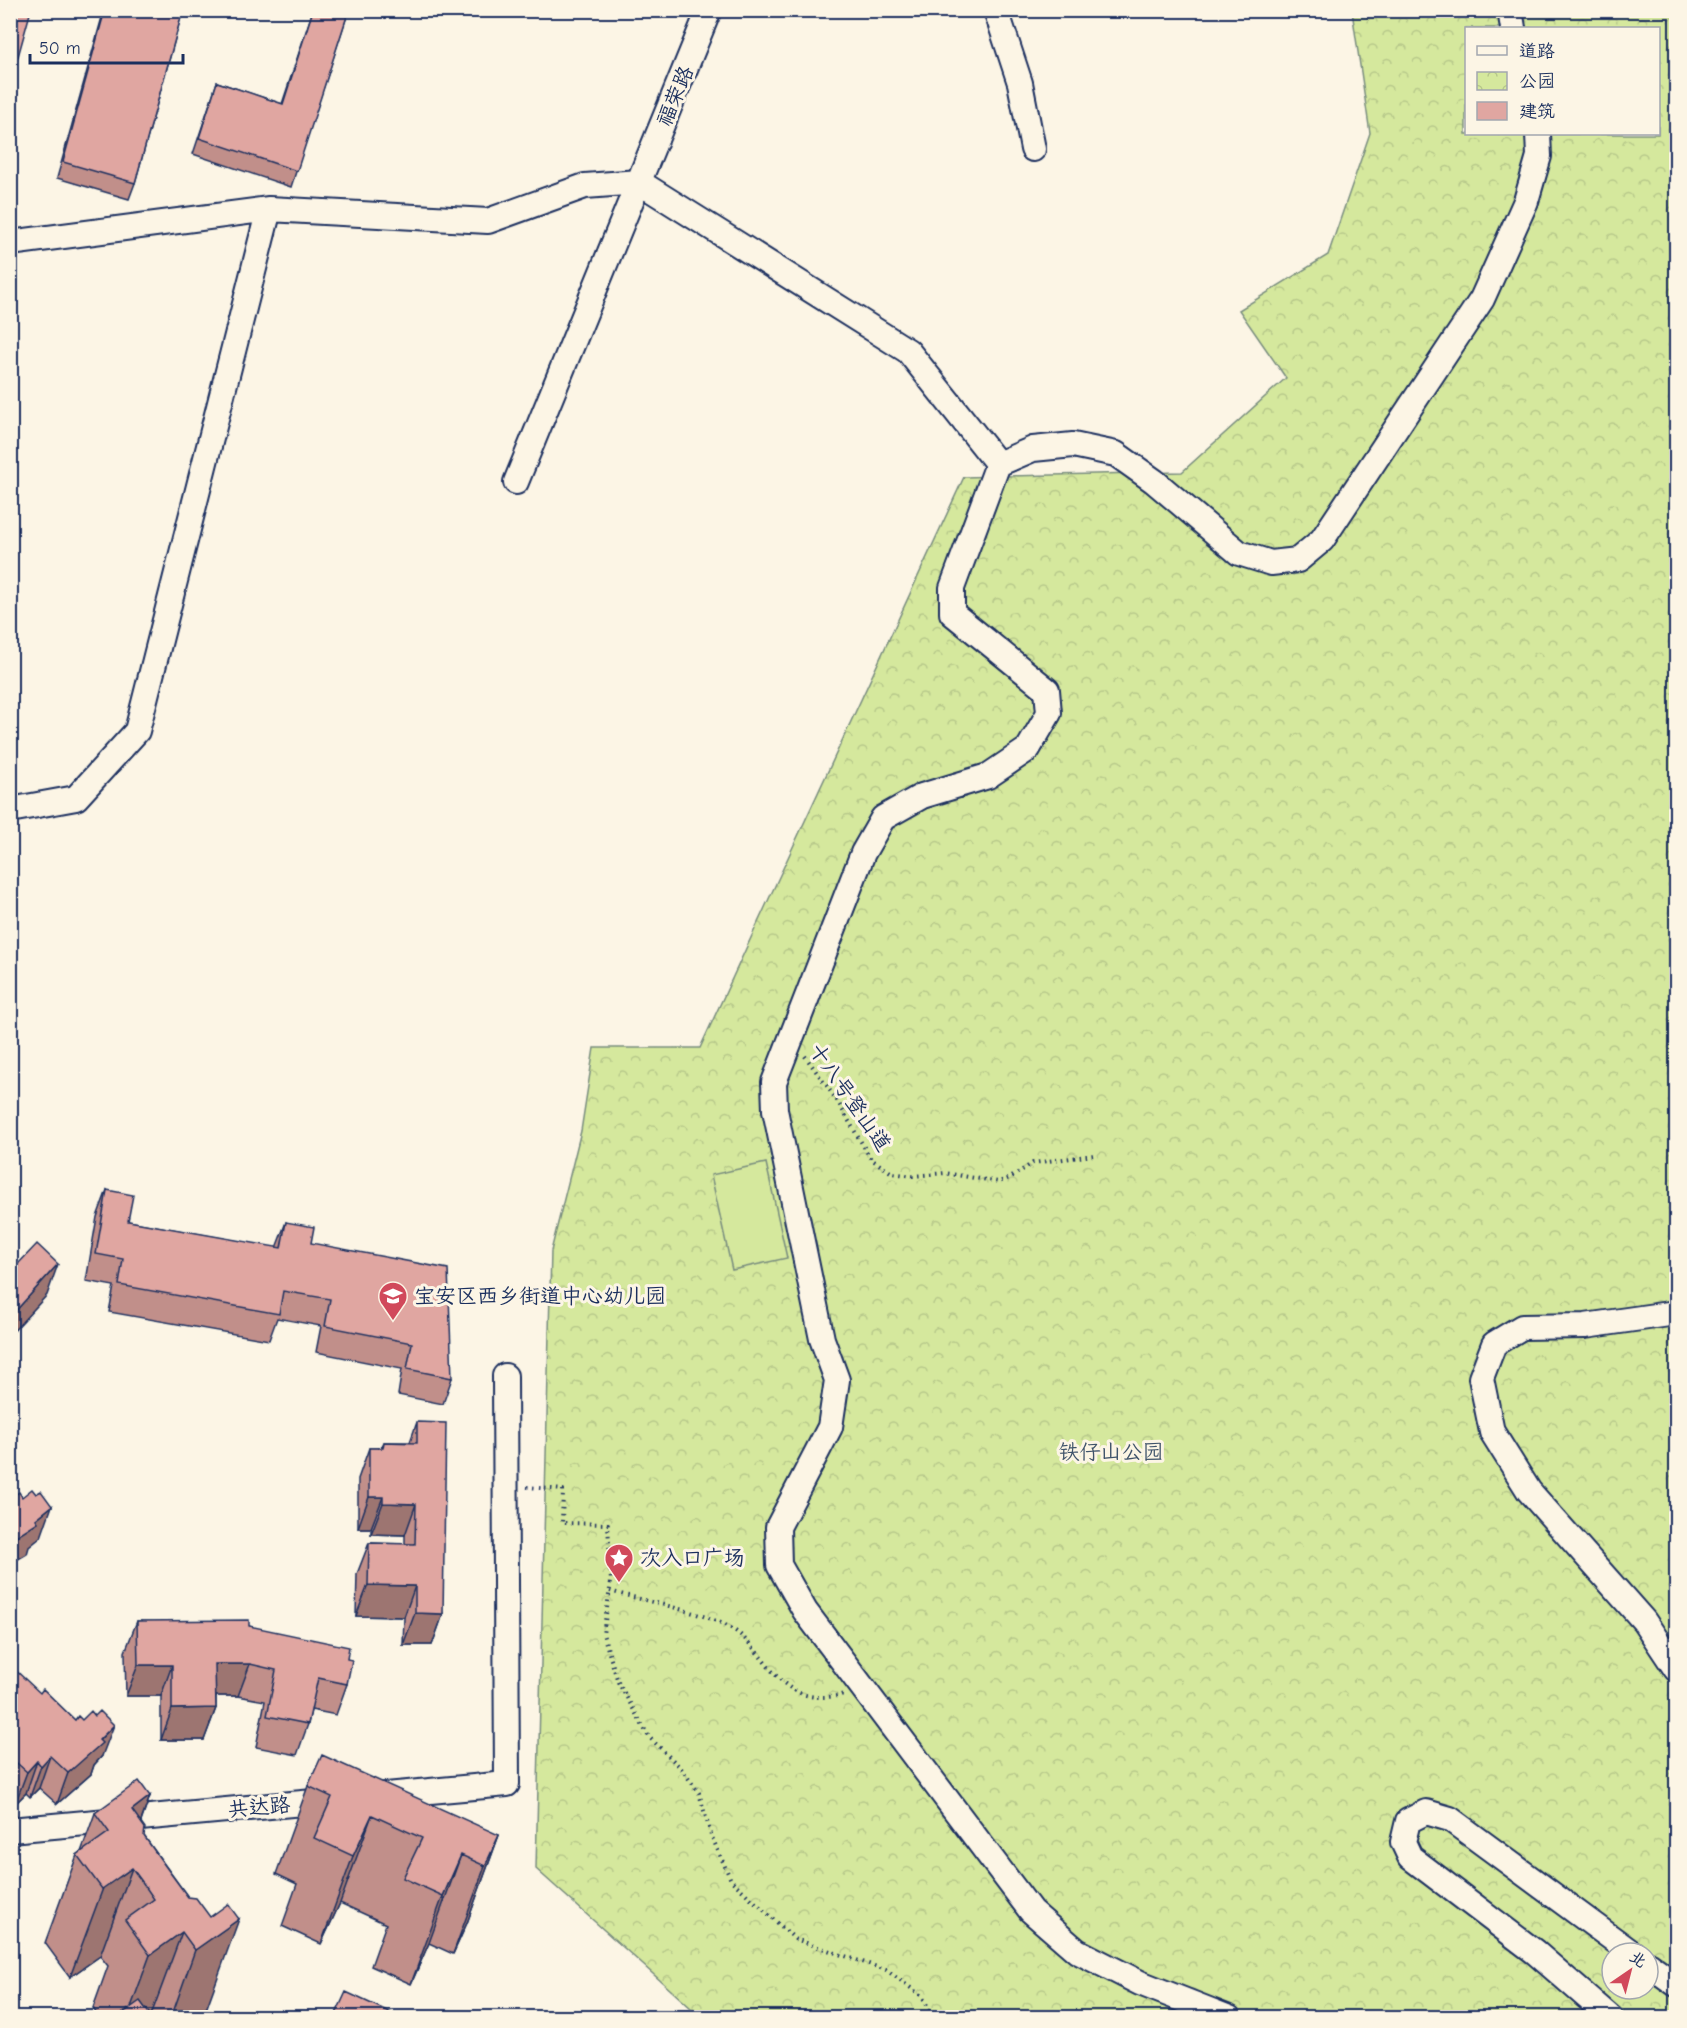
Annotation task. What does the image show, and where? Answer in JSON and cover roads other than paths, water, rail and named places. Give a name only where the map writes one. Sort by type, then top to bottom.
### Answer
[{"type":"street","name":"福荣路","points":[[516,482],[709,10]]},
{"type":"street","points":[[996,10],[1020,82],[1033,149]]},
{"type":"street","points":[[1510,10],[1513,27]]},
{"type":"street","points":[[1229,2018],[1140,1983],[1077,1951],[1031,1911],[864,1686],[805,1611],[786,1581],[779,1565],[776,1545],[778,1527],[830,1427],[837,1380],[822,1339],[775,1110],[774,1082],[863,853],[883,818],[921,796],[988,776],[1028,749],[1049,713],[1047,690],[952,613],[952,588],[998,464],[1033,449],[1073,445],[1116,454],[1154,481],[1239,553],[1271,563],[1298,560],[1322,540],[1482,299],[1526,201],[1539,156],[1538,135]]},
{"type":"street","points":[[10,243],[269,209],[488,221],[585,186],[639,182],[908,351],[998,464]]},
{"type":"street","points":[[10,810],[76,798],[138,731],[269,209]]},
{"type":"street","points":[[1677,1313],[1585,1326],[1522,1327],[1494,1344],[1480,1378],[1492,1432],[1529,1491],[1644,1621],[1677,1668]]},
{"type":"street","name":"共达路","points":[[10,1830],[507,1784],[505,1376]]},
{"type":"street","points":[[1611,2018],[1535,1952],[1410,1857],[1403,1842],[1408,1821],[1426,1812],[1450,1819],[1616,1941]]},
{"type":"street","points":[[1660,1972],[1677,1984]]},
{"type":"place","name":"宝安区西乡街道中心幼儿园","points":[[393,1322]]},
{"type":"place","name":"次入口广场","points":[[619,1584]]},
{"type":"park label","name":"铁仔山公园","points":[[1111,1452]]}]
